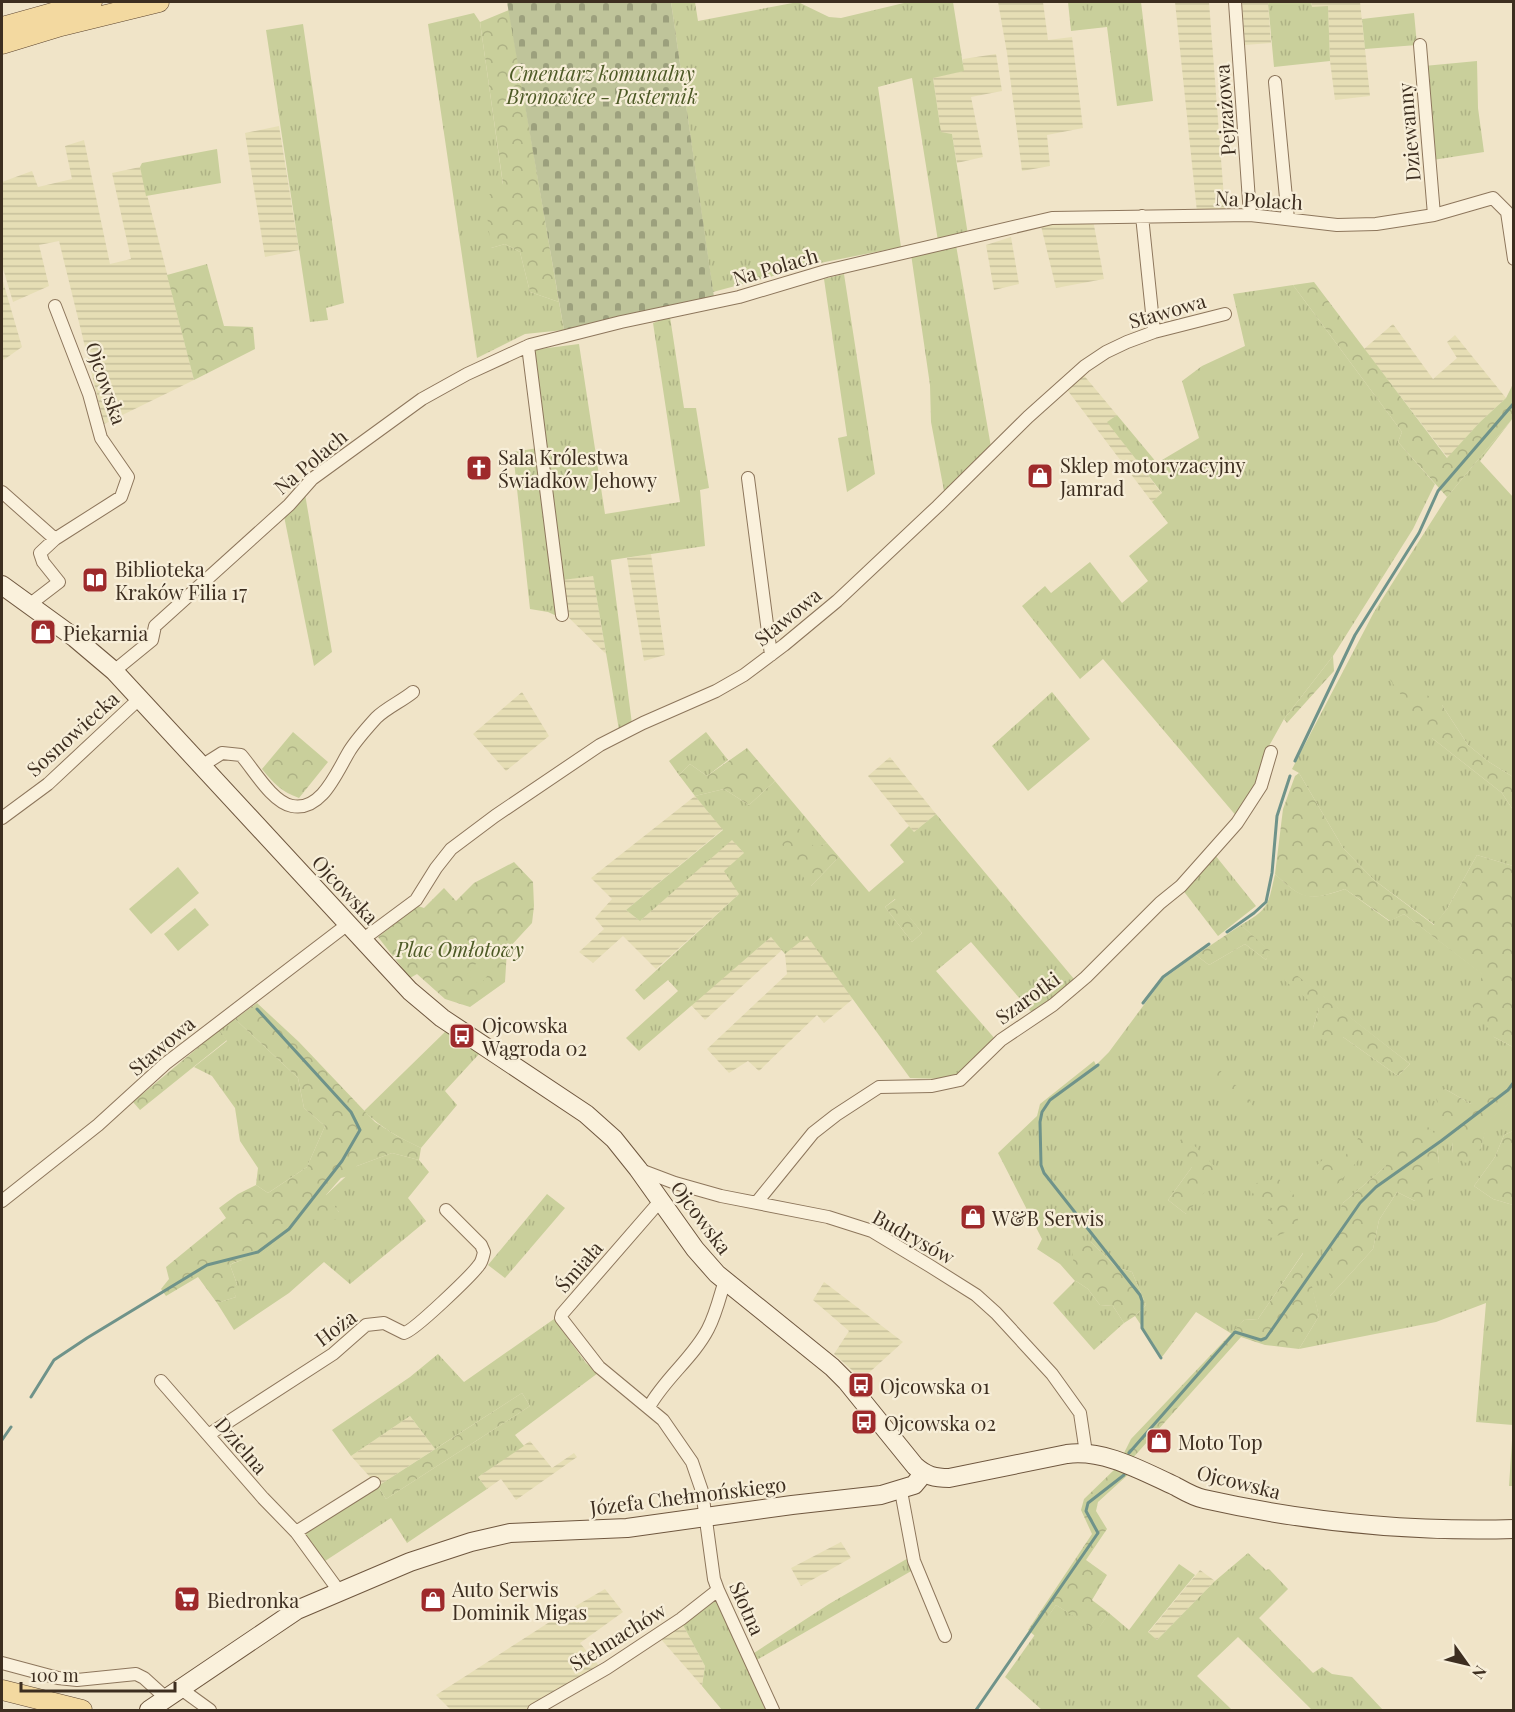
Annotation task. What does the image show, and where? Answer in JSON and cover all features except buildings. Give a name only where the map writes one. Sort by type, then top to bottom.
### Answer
[{"type":"main road","points":[[2,27],[92,2]]},
{"type":"main road","points":[[2,44],[159,2]]},
{"type":"main road","points":[[2,1690],[82,1710]]},
{"type":"street","name":"Pejzażowa","points":[[1235,2],[1250,215]]},
{"type":"street","name":"Dziewanny","points":[[1420,45],[1434,214]]},
{"type":"street","points":[[1275,82],[1288,219]]},
{"type":"street","name":"Na Polach","points":[[114,671],[152,640],[155,626],[289,505],[312,479],[422,399],[467,374],[528,346],[621,322],[739,297],[826,271],[1052,218],[1250,215],[1337,225],[1376,224],[1434,214],[1493,198],[1507,212],[1514,259]]},
{"type":"street","points":[[1142,216],[1154,332]]},
{"type":"street","name":"Ojcowska","points":[[29,605],[59,582],[43,562],[40,553],[55,539],[121,496],[128,477],[101,438],[82,376],[55,306]]},
{"type":"street","name":"Stawowa","points":[[362,940],[416,900],[452,849],[495,816],[600,745],[642,723],[716,691],[744,675],[771,655],[837,601],[1082,368],[1106,352],[1154,332],[1225,314]]},
{"type":"street","points":[[528,346],[562,615]]},
{"type":"street","points":[[748,478],[771,655]]},
{"type":"street","points":[[2,492],[55,539]]},
{"type":"street","name":"Ojcowska","points":[[2,585],[75,638],[114,671],[410,992],[429,1008],[586,1114],[614,1139],[696,1249],[725,1280],[832,1367],[847,1382],[915,1466],[924,1473],[934,1478],[949,1478],[1067,1454],[1086,1453],[1125,1464],[1201,1498],[1273,1513],[1324,1521],[1415,1529],[1514,1529]]},
{"type":"street","points":[[203,765],[222,753],[241,755],[273,796],[290,806],[306,806],[316,801],[335,777],[352,748],[378,716],[414,692]]},
{"type":"street","name":"Sosnowiecka","points":[[2,818],[48,784],[139,699]]},
{"type":"street","name":"Szarotki","points":[[757,1202],[813,1133],[836,1115],[879,1087],[932,1086],[960,1080],[1002,1040],[1053,1005],[1086,977],[1160,903],[1181,886],[1237,823],[1261,786],[1271,752]]},
{"type":"street","name":"Stawowa","points":[[2,1201],[98,1125],[165,1064],[348,924]]},
{"type":"street","name":"Budrysów","points":[[638,1169],[675,1183],[721,1196],[828,1217],[872,1231],[976,1295],[996,1313],[1067,1393],[1080,1413],[1086,1453]]},
{"type":"street","name":"Śmiała","points":[[661,1200],[562,1314],[561,1318],[599,1367],[663,1420],[692,1462],[702,1491],[704,1517]]},
{"type":"street","name":"Hoża","points":[[208,1435],[333,1354],[366,1325],[384,1323],[404,1333],[409,1332],[427,1316],[480,1264],[484,1252],[481,1245],[446,1210]]},
{"type":"street","points":[[649,1407],[701,1341],[709,1327],[725,1280]]},
{"type":"street","name":"Dzielna","points":[[161,1381],[263,1498],[296,1532],[339,1592]]},
{"type":"street","name":"Józefa Chełmońskiego","points":[[149,1710],[172,1699],[282,1619],[410,1562],[471,1542],[510,1533],[627,1528],[792,1504],[881,1495],[901,1491],[914,1485],[924,1473]]},
{"type":"street","points":[[296,1532],[374,1483]]},
{"type":"street","points":[[901,1491],[914,1561],[945,1636]]},
{"type":"street","name":"Słotna","points":[[704,1517],[718,1590],[773,1710]]},
{"type":"street","name":"Stelmachów","points":[[534,1710],[607,1668],[718,1590]]},
{"type":"street","points":[[2,1663],[58,1678],[77,1680],[136,1674],[172,1699],[210,1710]]},
{"type":"shaded area","points":[[998,2],[1043,2],[1048,40],[1072,37],[1083,128],[1047,135],[1050,166],[1022,171]]},
{"type":"shaded area","points":[[1175,2],[1209,2],[1225,211],[1197,212]]},
{"type":"shaded area","points":[[1242,2],[1268,2],[1271,43],[1245,45]]},
{"type":"shaded area","points":[[1311,2],[1360,2],[1370,96],[1335,100],[1330,61],[1328,7],[1312,7]]},
{"type":"shaded area","points":[[996,54],[1002,91],[971,97],[983,157],[957,163],[952,134],[941,133],[933,77],[963,71],[963,59]]},
{"type":"shaded area","points":[[279,126],[299,250],[265,257],[245,133]]},
{"type":"shaded area","points":[[84,140],[110,264],[131,259],[112,173],[140,167],[194,380],[104,424],[59,241],[39,245],[49,286],[13,302],[2,265],[2,182],[32,171],[38,187],[72,179],[65,146]]},
{"type":"shaded area","points":[[1093,220],[1104,279],[1056,288],[1041,226]]},
{"type":"shaded area","points":[[1011,237],[1019,284],[994,290],[986,245]]},
{"type":"shaded area","points":[[2,278],[22,347],[2,361]]},
{"type":"shaded area","points":[[1393,324],[1433,379],[1457,358],[1447,342],[1455,335],[1506,398],[1480,422],[1448,458],[1364,349]]},
{"type":"shaded area","points":[[1082,373],[1117,415],[1108,422],[1162,494],[1152,502],[1065,387]]},
{"type":"shaded area","points":[[651,554],[665,655],[644,661],[627,558]]},
{"type":"shaded area","points":[[593,575],[606,654],[567,616],[562,580]]},
{"type":"shaded area","points":[[522,692],[549,736],[506,771],[473,734]]},
{"type":"shaded area","points":[[890,757],[936,814],[914,832],[868,776]]},
{"type":"shaded area","points":[[695,796],[723,829],[626,910],[640,921],[732,839],[744,853],[739,894],[656,969],[623,936],[593,963],[579,952],[604,929],[595,918],[612,899],[591,878]]},
{"type":"shaded area","points":[[807,935],[853,999],[824,1023],[817,1015],[759,1071],[748,1061],[729,1073],[707,1049],[787,974],[785,954]]},
{"type":"shaded area","points":[[771,937],[782,950],[705,1020],[691,1005]]},
{"type":"shaded area","points":[[824,1282],[903,1342],[862,1379],[834,1354],[849,1331],[813,1300]]},
{"type":"shaded area","points":[[410,1416],[435,1449],[378,1486],[351,1456]]},
{"type":"shaded area","points":[[530,1441],[552,1468],[574,1453],[577,1457],[516,1500],[501,1479],[487,1489],[478,1477]]},
{"type":"shaded area","points":[[841,1542],[851,1558],[801,1586],[791,1568]]},
{"type":"shaded area","points":[[1200,1570],[1215,1581],[1157,1640],[1148,1633]]},
{"type":"shaded area","points":[[605,1589],[623,1612],[580,1643],[600,1667],[529,1710],[451,1710],[436,1695],[562,1614]]},
{"type":"shaded area","points":[[682,1623],[705,1666],[702,1686],[659,1637]]},
{"type":"green space","name":"Cmentarz komunalny Bronowice - Pasternik","points":[[507,2],[671,2],[714,297],[564,330]]},
{"type":"green space","points":[[671,2],[695,2],[698,21],[798,2],[829,17],[841,18],[908,2],[953,2],[964,71],[933,78],[941,132],[952,134],[968,235],[938,241],[912,78],[878,87],[901,247],[825,262],[713,292]]},
{"type":"green space","points":[[1068,2],[1141,2],[1153,101],[1117,106],[1107,27],[1071,31]]},
{"type":"green space","points":[[1268,2],[1311,2],[1312,7],[1328,6],[1330,61],[1274,67]]},
{"type":"green space","points":[[509,10],[559,302],[530,292],[520,252],[505,244],[491,248],[485,198],[503,184],[480,22]]},
{"type":"green space","points":[[474,13],[480,22],[503,185],[491,248],[505,244],[520,252],[530,292],[559,302],[564,330],[525,334],[477,358],[428,24]]},
{"type":"green space","points":[[1414,13],[1417,45],[1365,49],[1362,19]]},
{"type":"green space","points":[[303,24],[344,303],[326,308],[328,320],[310,322],[266,30]]},
{"type":"green space","points":[[1477,61],[1478,108],[1484,152],[1433,160],[1424,66]]},
{"type":"green space","points":[[217,149],[221,183],[146,196],[140,167],[142,163]]},
{"type":"green space","points":[[956,245],[991,447],[945,496],[931,422],[930,385],[911,254]]},
{"type":"green space","points":[[207,264],[224,326],[253,327],[255,349],[194,380],[167,275]]},
{"type":"green space","points":[[844,274],[875,474],[847,492],[838,438],[847,436],[824,279]]},
{"type":"green space","points":[[1314,282],[1447,458],[1506,398],[1513,384],[1513,418],[1447,497],[1398,442],[1402,432],[1293,285]]},
{"type":"green space","points":[[1293,285],[1402,432],[1398,442],[1435,484],[1413,529],[1333,656],[1284,719],[1269,746],[1263,767],[1238,818],[1103,659],[1080,679],[1022,606],[1045,586],[1051,593],[1090,562],[1122,603],[1148,581],[1129,556],[1168,523],[1152,502],[1162,493],[1107,422],[1117,415],[1157,463],[1199,438],[1182,381],[1202,366],[1245,346],[1233,294]]},
{"type":"green space","points":[[670,317],[684,408],[696,408],[709,488],[700,490],[705,546],[611,560],[632,724],[619,730],[593,576],[563,580],[559,617],[548,612],[530,609],[513,452],[538,448],[524,351],[579,344],[605,514],[680,502],[653,323]]},
{"type":"green space","points":[[1513,418],[1480,461],[1513,497],[1513,777],[1468,745],[1442,705],[1432,738],[1502,793],[1513,810],[1513,866],[1477,855],[1447,909],[1435,925],[1374,880],[1343,848],[1299,773],[1292,769],[1374,612],[1447,497]]},
{"type":"green space","points":[[305,494],[332,652],[314,666],[284,516]]},
{"type":"green space","points":[[1333,656],[1334,671],[1287,723],[1284,719]]},
{"type":"green space","points":[[1386,674],[1442,705],[1468,745],[1513,777],[1513,810],[1502,793],[1432,738]]},
{"type":"green space","points":[[1052,692],[1090,739],[1028,791],[992,746]]},
{"type":"green space","points":[[293,732],[328,762],[299,798],[278,786],[262,769]]},
{"type":"green space","points":[[706,732],[728,760],[707,776],[690,764],[679,775],[669,761]]},
{"type":"green space","points":[[747,748],[775,781],[749,805],[724,789],[695,796],[679,775],[690,764],[707,776]]},
{"type":"green space","points":[[1299,773],[1343,848],[1374,880],[1434,925],[1447,909],[1477,855],[1513,866],[1513,1047],[1494,1037],[1469,1001],[1483,975],[1404,914],[1390,921],[1345,889],[1314,897],[1300,894],[1275,874],[1283,809],[1295,776]]},
{"type":"green space","points":[[775,781],[827,843],[815,849],[811,886],[839,857],[869,892],[904,862],[890,845],[909,826],[914,832],[936,814],[1074,979],[1033,1014],[971,942],[936,971],[996,1040],[962,1072],[945,1079],[910,1078],[807,936],[785,954],[771,937],[639,1051],[626,1038],[678,991],[668,980],[644,1000],[635,990],[739,894],[724,871],[744,853],[732,840],[640,921],[626,910],[723,830],[695,796],[724,789],[749,805]],"holes":[[[895,899],[922,933],[912,942],[885,907]]]},
{"type":"green space","points":[[797,826],[815,848],[827,843],[839,857],[810,887],[779,840]]},
{"type":"green space","points":[[1215,855],[1256,906],[1218,936],[1182,889]]},
{"type":"green space","name":"Plac Omłotowy","points":[[514,862],[533,882],[534,906],[532,923],[507,950],[505,982],[470,1007],[445,999],[417,974],[410,978],[378,937],[418,906],[424,908],[444,888],[456,901],[474,883]]},
{"type":"green space","points":[[178,867],[199,893],[151,934],[129,909]]},
{"type":"green space","points":[[1275,874],[1293,889],[1307,896],[1323,895],[1345,889],[1389,921],[1404,914],[1484,975],[1494,1037],[1513,1047],[1513,1131],[1504,1135],[1495,1157],[1474,1186],[1493,1199],[1513,1205],[1513,1425],[1476,1422],[1486,1303],[1436,1322],[1299,1349],[1319,1316],[1303,1253],[1258,1319],[1244,1320],[1232,1334],[1196,1312],[1162,1357],[1135,1316],[1146,1305],[1132,1272],[1116,1267],[1091,1242],[1076,1281],[1088,1289],[1100,1305],[1113,1306],[1124,1323],[1094,1350],[1053,1303],[1075,1281],[1060,1264],[1037,1249],[1042,1239],[998,1153],[1037,1116],[1040,1104],[1094,1061],[1096,1065],[1109,1052],[1163,979],[1196,955],[1209,965],[1245,944],[1266,960],[1269,951],[1241,925],[1263,910],[1269,899]],"holes":[[[1290,971],[1410,1064],[1398,1076],[1343,1037],[1313,1028],[1319,1009]],[[1445,1089],[1471,1104],[1509,1103],[1487,1121],[1481,1148],[1452,1153],[1453,1142]],[[1437,1148],[1439,1161],[1415,1201],[1397,1192],[1379,1220],[1373,1249],[1330,1296],[1343,1203],[1386,1166]],[[1192,1167],[1186,1214],[1168,1200]]]},
{"type":"green space","points":[[896,899],[922,933],[912,942],[885,907]]},
{"type":"green space","points":[[195,908],[209,925],[178,951],[164,934]]},
{"type":"green space","points":[[1241,925],[1270,951],[1266,960],[1245,944],[1209,965],[1196,955]]},
{"type":"green space","points":[[486,951],[499,961],[480,985],[467,975]]},
{"type":"green space","points":[[1290,970],[1410,1064],[1398,1076],[1343,1037],[1326,1039],[1313,1028],[1319,1009],[1284,980]]},
{"type":"green space","points":[[257,1003],[299,1042],[375,1122],[421,1148],[419,1160],[392,1153],[357,1166],[353,1175],[341,1178],[326,1195],[339,1212],[335,1220],[304,1211],[290,1230],[271,1248],[258,1256],[230,1265],[237,1284],[233,1289],[236,1297],[217,1303],[198,1277],[166,1296],[161,1289],[169,1279],[166,1267],[226,1218],[219,1208],[238,1194],[256,1185],[268,1193],[307,1167],[325,1126],[304,1108],[298,1078],[235,1019]]},
{"type":"green space","points":[[235,1019],[298,1078],[304,1108],[325,1126],[307,1167],[268,1193],[256,1185],[258,1168],[240,1141],[235,1108],[212,1076],[194,1067],[227,1041],[219,1030]]},
{"type":"green space","points":[[219,1030],[227,1040],[140,1110],[133,1102]]},
{"type":"green space","points":[[447,1030],[480,1053],[445,1091],[457,1105],[421,1148],[377,1123],[364,1111]]},
{"type":"green space","points":[[1210,1061],[1244,1093],[1261,1118],[1257,1122],[1199,1073]]},
{"type":"green space","points":[[1445,1089],[1471,1104],[1500,1090],[1510,1103],[1488,1121],[1481,1148],[1466,1163],[1452,1153],[1453,1142],[1435,1095]]},
{"type":"green space","points":[[1420,1119],[1442,1141],[1437,1148],[1439,1161],[1426,1199],[1415,1201],[1397,1192],[1379,1220],[1373,1249],[1330,1296],[1328,1238],[1343,1203],[1386,1166],[1386,1156]]},
{"type":"green space","points":[[1514,1131],[1513,1205],[1493,1199],[1474,1186],[1495,1157],[1504,1135]]},
{"type":"green space","points":[[1185,1136],[1221,1173],[1186,1214],[1168,1200],[1192,1167],[1171,1148]]},
{"type":"green space","points":[[1359,1137],[1371,1145],[1337,1185],[1315,1167],[1327,1156],[1340,1163]]},
{"type":"green space","points":[[392,1153],[419,1160],[429,1172],[408,1198],[426,1221],[350,1284],[324,1262],[289,1293],[234,1330],[217,1303],[236,1297],[232,1289],[237,1284],[230,1265],[270,1249],[304,1211],[339,1212],[325,1196],[357,1166]]},
{"type":"green space","points":[[1278,1178],[1294,1195],[1299,1227],[1272,1238],[1262,1230],[1274,1210],[1244,1186]]},
{"type":"green space","points":[[547,1194],[565,1208],[505,1278],[488,1265]]},
{"type":"green space","points":[[1091,1242],[1116,1267],[1132,1272],[1146,1305],[1124,1323],[1113,1306],[1100,1305],[1088,1289],[1076,1281],[1072,1251]]},
{"type":"green space","points":[[1304,1252],[1319,1316],[1299,1349],[1265,1345],[1241,1337],[1131,1460],[1123,1455],[1131,1439],[1244,1320],[1258,1319]]},
{"type":"green space","points":[[554,1319],[586,1363],[598,1373],[515,1435],[524,1446],[478,1477],[487,1489],[407,1543],[391,1518],[322,1563],[304,1532],[378,1486],[386,1499],[530,1406],[522,1393],[435,1449],[410,1416],[351,1456],[332,1430],[410,1377],[438,1354],[464,1382]]},
{"type":"green space","points":[[522,1393],[530,1406],[386,1499],[378,1486]]},
{"type":"green space","points":[[1513,1425],[1513,1486],[1509,1486]]},
{"type":"green space","points":[[1116,1468],[1131,1472],[1098,1502],[1096,1511],[1107,1529],[1086,1560],[1107,1575],[1092,1600],[1109,1613],[1097,1631],[1056,1605],[1035,1636],[1028,1630],[1092,1534],[1081,1510],[1084,1499]]},
{"type":"green space","points":[[1248,1553],[1266,1570],[1269,1569],[1288,1589],[1259,1618],[1313,1673],[1322,1667],[1332,1674],[1352,1677],[1383,1710],[1312,1710],[1238,1637],[1197,1676],[1232,1710],[1042,1710],[1005,1677],[1056,1605],[1097,1630],[1109,1613],[1129,1630],[1179,1564],[1195,1575],[1148,1632],[1157,1640],[1215,1581]]},
{"type":"green space","points":[[910,1557],[913,1570],[755,1661],[751,1655],[829,1604]]},
{"type":"green space","points":[[711,1600],[718,1601],[766,1710],[722,1710],[702,1686],[705,1666],[682,1623]]},
{"type":"waterway","points":[[1295,761],[1355,635],[1419,533],[1438,491],[1514,403]]},
{"type":"waterway","points":[[1227,932],[1266,902],[1272,873],[1277,816],[1290,776]]},
{"type":"waterway","points":[[1143,1003],[1163,977],[1209,944]]},
{"type":"waterway","points":[[31,1397],[54,1360],[87,1338],[207,1265],[258,1252],[289,1229],[342,1161],[360,1130],[351,1112],[257,1009]]},
{"type":"waterway","points":[[1098,1065],[1050,1100],[1042,1112],[1040,1122],[1041,1165],[1044,1173],[1140,1295],[1142,1328],[1161,1358]]},
{"type":"waterway","points":[[1129,1453],[1235,1332],[1261,1340],[1266,1338],[1360,1203],[1376,1187],[1441,1141],[1508,1090],[1514,1082]]},
{"type":"waterway","points":[[2,1440],[11,1427]]},
{"type":"waterway","points":[[976,1710],[1098,1533],[1086,1511],[1088,1503],[1124,1475]]},
{"type":"place","name":"Sala Królestwa Świadków Jehowy","points":[[479,468]]},
{"type":"place","name":"Sklep motoryzacyjny Jamrad","points":[[1040,476]]},
{"type":"place","name":"Biblioteka Kraków Filia 17","points":[[95,580]]},
{"type":"place","name":"Piekarnia","points":[[43,632]]},
{"type":"place","name":"Ojcowska Wągroda 02","points":[[462,1036]]},
{"type":"place","name":"W&B Serwis","points":[[973,1217]]},
{"type":"place","name":"Ojcowska 01","points":[[861,1385]]},
{"type":"place","name":"Ojcowska 02","points":[[864,1422]]},
{"type":"place","name":"Moto Top","points":[[1159,1441]]},
{"type":"place","name":"Biedronka","points":[[187,1599]]},
{"type":"place","name":"Auto Serwis Dominik Migas","points":[[433,1600]]}]
